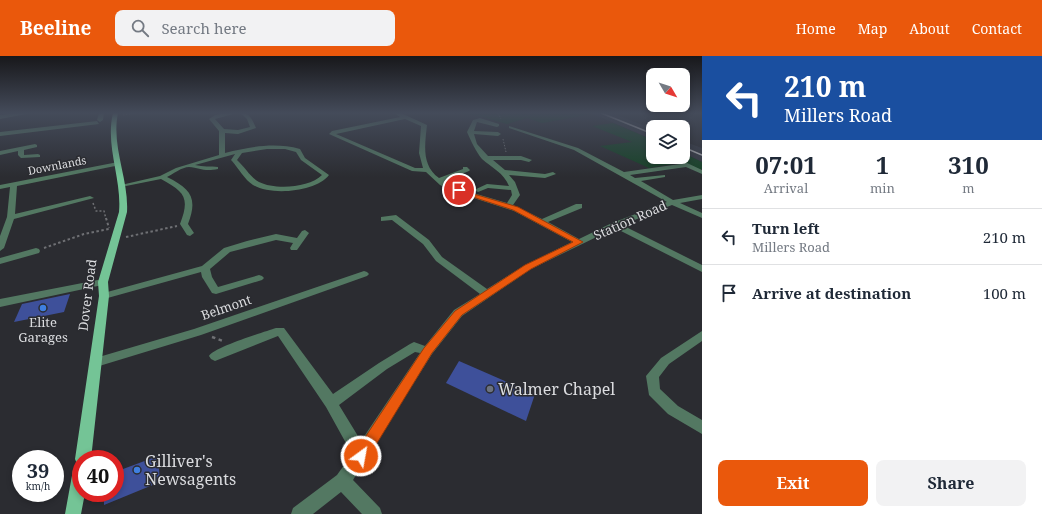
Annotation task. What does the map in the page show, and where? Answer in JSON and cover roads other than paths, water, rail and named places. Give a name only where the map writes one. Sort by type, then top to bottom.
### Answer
[{"type":"main road","name":"Dover Road","points":[[84,450],[104,296],[103,282],[114,239],[114,229],[124,200],[123,186],[114,134]]},
{"type":"main road","points":[[73,514],[75,502]]},
{"type":"street","points":[[221,157],[222,134]]},
{"type":"street","points":[[333,134],[414,170],[427,170]]},
{"type":"street","points":[[423,134],[422,158],[427,170],[439,180],[464,192],[508,206],[579,242]]},
{"type":"street","points":[[471,134],[474,143],[486,158],[504,172],[514,188],[516,198],[508,206]]},
{"type":"street","points":[[533,134],[576,149],[702,216]]},
{"type":"street","points":[[0,153],[35,146]]},
{"type":"street","points":[[123,186],[162,176],[179,169],[221,157],[265,147],[291,148],[300,151],[303,160],[326,175],[316,184],[307,186],[290,188],[263,185],[251,180],[242,166],[234,160],[221,157]]},
{"type":"street","points":[[21,150],[21,156],[23,157],[38,156]]},
{"type":"street","points":[[234,160],[240,152]]},
{"type":"street","points":[[486,158],[510,157],[529,160]]},
{"type":"street","name":"Downlands","points":[[0,187],[118,164]]},
{"type":"street","points":[[624,174],[687,165],[702,172]]},
{"type":"street","points":[[190,166],[206,169],[216,168]]},
{"type":"street","points":[[439,180],[467,170],[464,168]]},
{"type":"street","points":[[504,172],[545,176],[553,174]]},
{"type":"street","points":[[162,176],[184,190],[189,196],[190,204],[184,224],[190,233]]},
{"type":"street","points":[[635,180],[663,176]]},
{"type":"street","points":[[0,248],[11,217],[14,184]]},
{"type":"street","points":[[478,190],[487,186],[514,188]]},
{"type":"street","name":"Station Road","points":[[299,514],[343,481],[361,456],[428,350],[458,313],[528,267],[579,242],[615,225],[676,201],[702,197]]},
{"type":"street","points":[[11,217],[73,199],[90,198]]},
{"type":"street","points":[[676,201],[702,204]]},
{"type":"street","points":[[542,222],[579,206]]},
{"type":"street","points":[[384,219],[393,217],[426,242],[439,259],[487,294]]},
{"type":"street","points":[[615,225],[702,269]]},
{"type":"street","points":[[104,296],[206,272],[227,250],[250,243],[276,237],[299,241]]},
{"type":"street","points":[[0,261],[36,251]]},
{"type":"street","points":[[206,272],[216,291],[259,278]]},
{"type":"street","name":"Belmont","points":[[96,362],[197,332],[364,274]]},
{"type":"street","points":[[0,302],[103,282]]},
{"type":"street","points":[[215,356],[232,348],[280,332],[331,403],[361,456]]},
{"type":"street","points":[[702,334],[665,361],[652,376],[654,391],[673,410],[702,427]]},
{"type":"street","points":[[331,403],[383,366],[414,347],[428,350]]},
{"type":"street","points":[[343,481],[353,494],[374,514]]},
{"type":"railway","points":[[690,150],[702,155]]},
{"type":"place","name":"Elite Garages","points":[[43,308]]},
{"type":"place","name":"Walmer Chapel","points":[[490,389]]},
{"type":"place","name":"Gilliver's Newsagents","points":[[137,470]]}]
